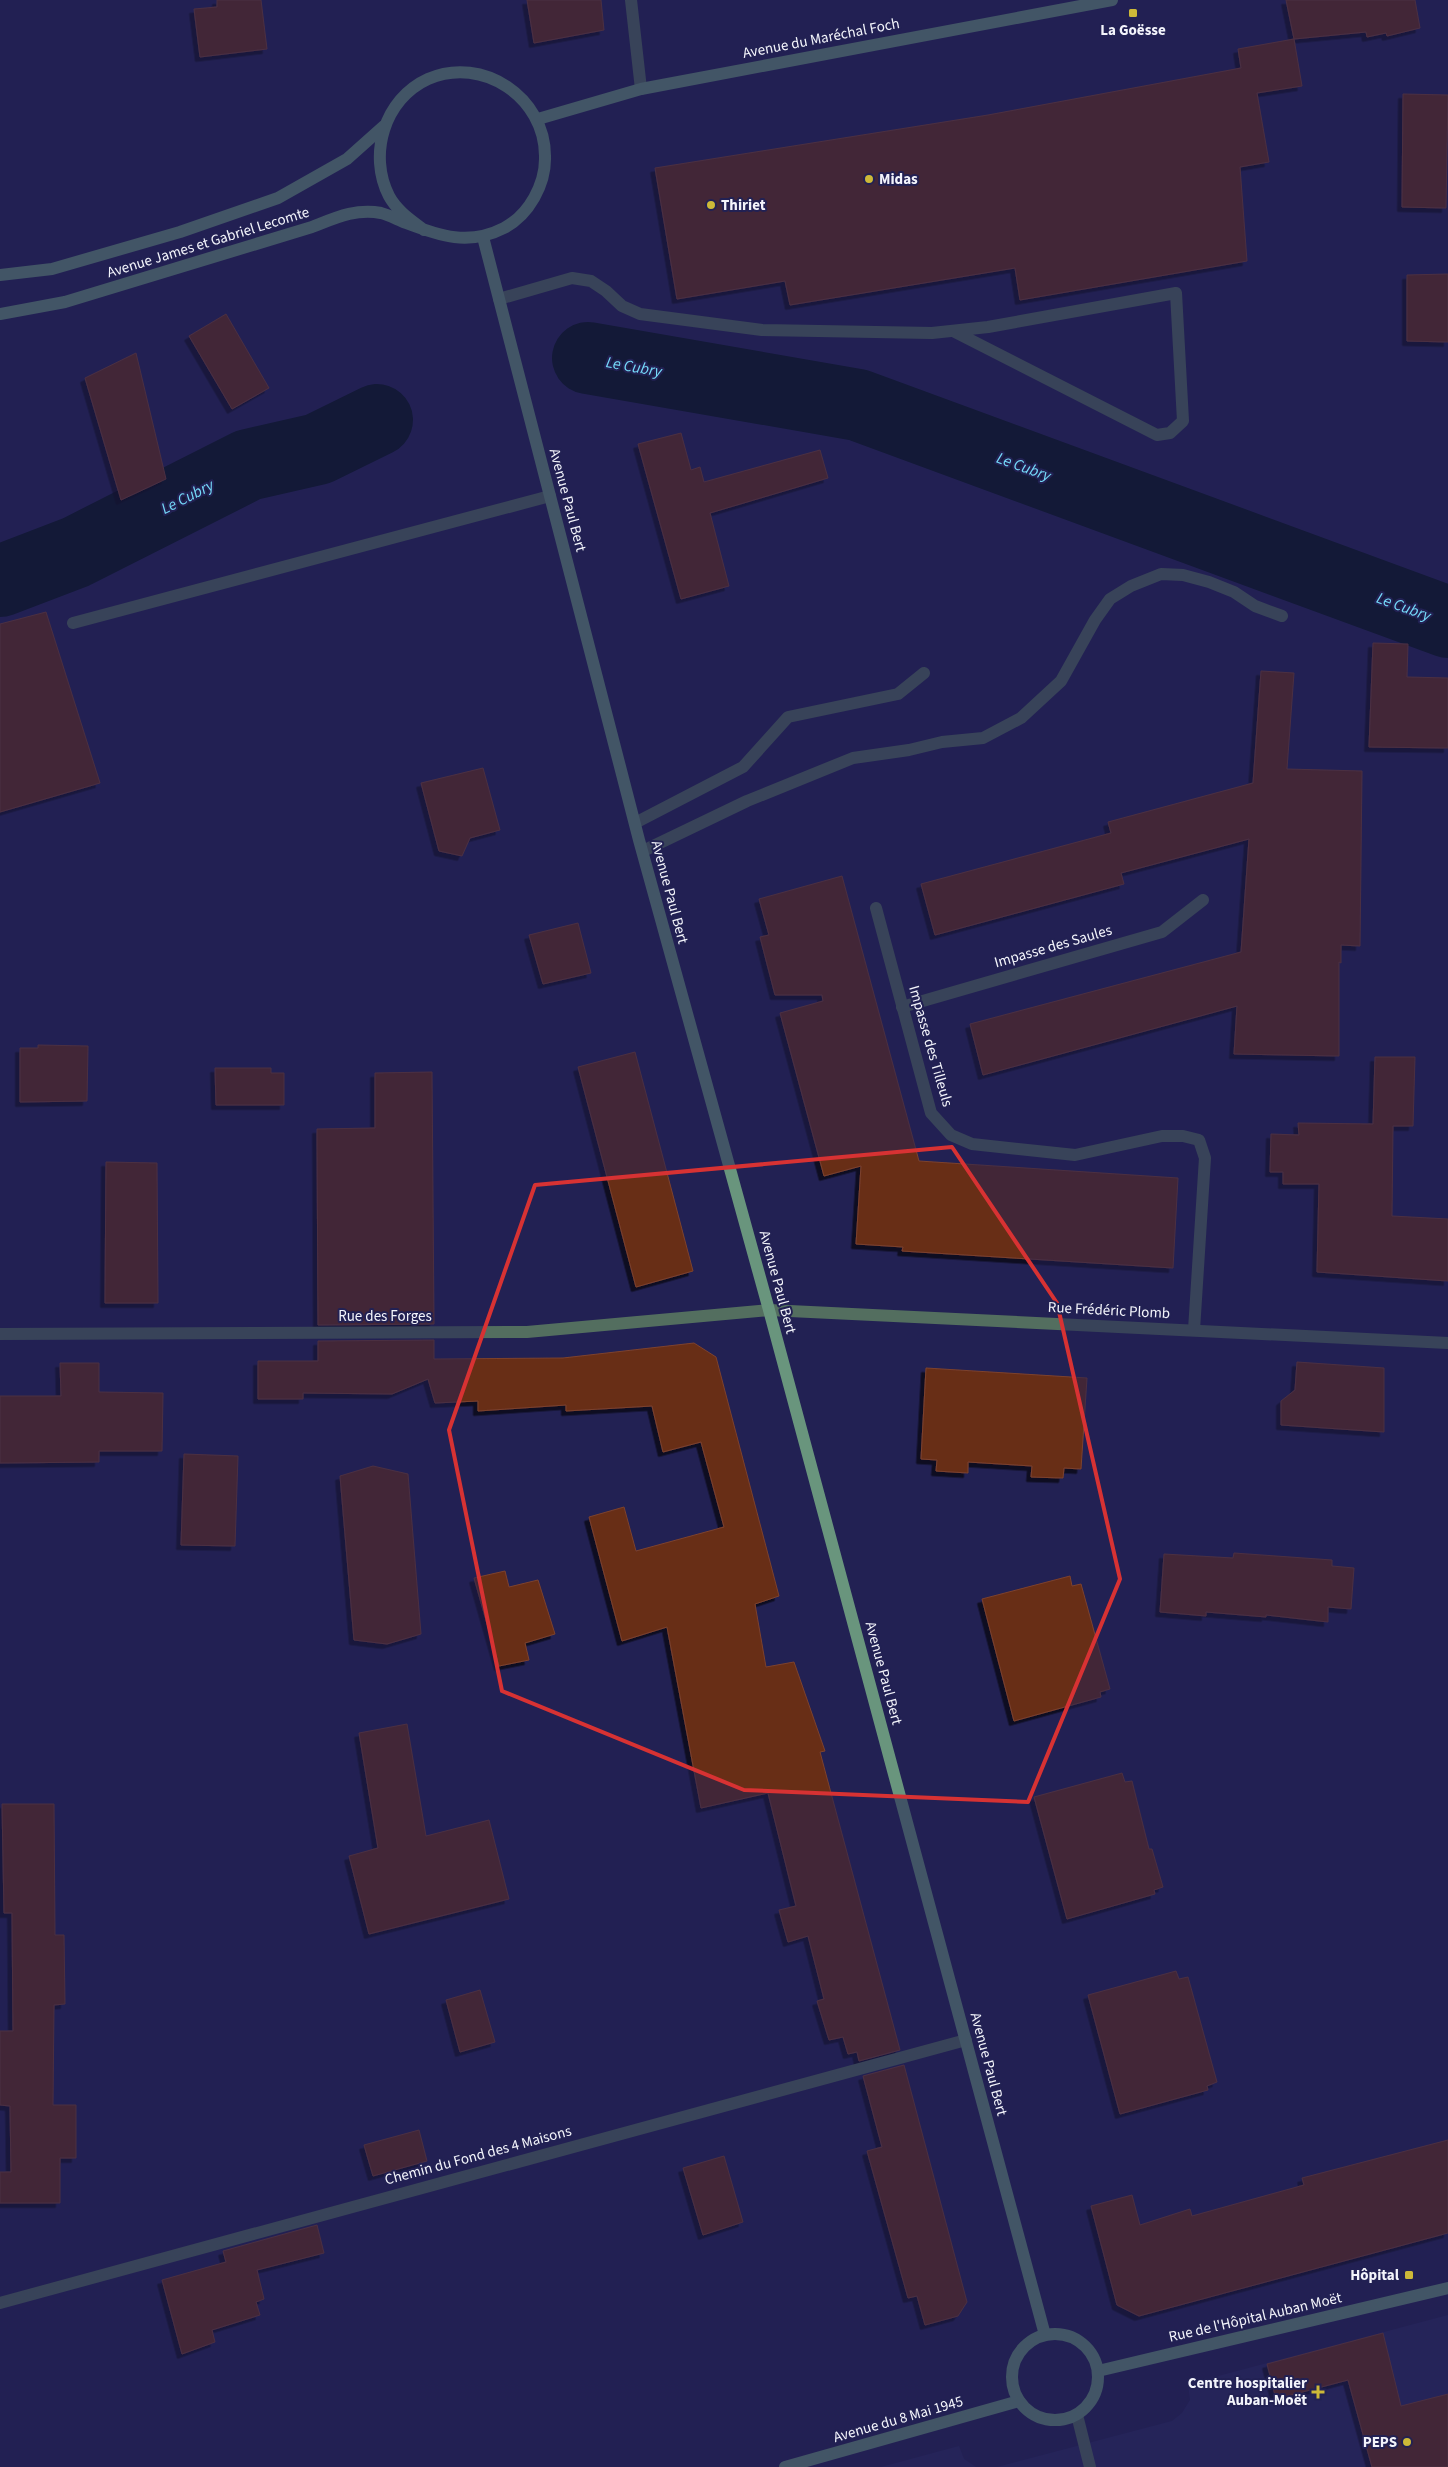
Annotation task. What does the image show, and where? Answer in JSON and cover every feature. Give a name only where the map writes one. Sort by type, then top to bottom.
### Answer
[{"type":"main road","name":"Avenue du Maréchal Foch","points":[[538,119],[641,90],[1112,0]]},
{"type":"main road","points":[[459,72],[490,77],[519,94],[538,119],[545,143],[546,168],[538,191],[525,212],[506,227],[482,237],[453,238],[424,230],[404,216],[389,196],[381,174],[379,150],[384,126],[401,98],[428,80],[459,72]]},
{"type":"main road","name":"Avenue James et Gabriel Lecomte","points":[[0,275],[52,269],[180,232],[278,198],[347,159],[384,126]]},
{"type":"main road","name":"Avenue James et Gabriel Lecomte","points":[[0,314],[65,302],[312,227],[350,212],[381,213],[424,230]]},
{"type":"main road","name":"Avenue Paul Bert","points":[[482,237],[660,917],[769,1310],[1045,2335]]},
{"type":"main road","name":"Rue de l'Hôpital Auban Moët","points":[[1098,2371],[1448,2288]]},
{"type":"main road","points":[[1045,2335],[1068,2336],[1081,2342],[1093,2356],[1098,2371],[1097,2389],[1090,2403],[1077,2415],[1063,2420],[1044,2419],[1031,2413],[1019,2402],[1013,2386],[1014,2367],[1020,2353],[1031,2341],[1045,2335]]},
{"type":"main road","name":"Avenue du 8 Mai 1945","points":[[785,2467],[1019,2402]]},
{"type":"street","points":[[631,0],[641,90]]},
{"type":"street","points":[[499,299],[572,278],[591,281],[606,290],[622,306],[640,314],[762,330],[932,333],[988,327],[1176,293],[1183,421],[1170,433],[1157,435],[953,331]]},
{"type":"street","points":[[73,623],[550,496]]},
{"type":"street","points":[[641,845],[853,758],[942,742],[983,738],[991,734],[1021,718],[1061,681],[1095,620],[1110,598],[1131,586],[1161,574],[1183,575],[1209,582],[1234,592],[1255,606],[1282,616]]},
{"type":"street","points":[[635,823],[743,767],[788,717],[898,694],[924,673]]},
{"type":"street","name":"Impasse des Saules","points":[[902,1007],[1162,932],[1203,900]]},
{"type":"street","name":"Impasse des Tilleuls","points":[[876,908],[931,1113],[951,1135],[972,1144],[1075,1155],[1162,1136],[1183,1136],[1199,1140],[1205,1158],[1194,1330]]},
{"type":"street","name":"Rue Frédéric Plomb","points":[[769,1310],[1448,1343]]},
{"type":"street","name":"Rue des Forges","points":[[0,1334],[527,1332],[769,1310]]},
{"type":"street","name":"Chemin du Fond des 4 Maisons","points":[[0,2303],[966,2040]]},
{"type":"street","points":[[1077,2415],[1090,2467]]},
{"type":"highlighted area","points":[[952,1147],[1057,1303],[1120,1579],[1028,1802],[744,1790],[502,1691],[449,1430],[535,1185]]},
{"type":"shaded area","name":"Centre hospitalier Auban-Moët","points":[[1448,2315],[1448,2467],[997,2467],[1172,2421],[1182,2413],[1190,2400],[1188,2384]]},
{"type":"shaded area","points":[[959,2446],[964,2459],[976,2467],[881,2467]]},
{"type":"building","points":[[217,0],[261,0],[267,49],[200,57],[194,9],[217,7]]},
{"type":"building","points":[[527,0],[601,0],[604,30],[534,43]]},
{"type":"building","points":[[1286,0],[1415,0],[1420,28],[1387,36],[1386,33],[1367,37],[1366,32],[1294,39]]},
{"type":"building","points":[[1294,39],[1302,86],[1257,93],[1269,162],[1240,167],[1247,261],[1020,300],[1015,268],[790,305],[785,281],[677,299],[655,168],[988,115],[1241,68],[1238,49]]},
{"type":"building","points":[[1403,94],[1448,95],[1446,208],[1402,207]]},
{"type":"building","points":[[1448,274],[1448,342],[1407,341],[1407,275]]},
{"type":"building","points":[[226,314],[269,388],[232,409],[189,336]]},
{"type":"building","points":[[136,353],[166,479],[121,500],[85,378]]},
{"type":"building","points":[[681,433],[691,470],[700,467],[704,482],[820,450],[828,478],[710,513],[729,586],[681,599],[638,444]]},
{"type":"building","points":[[46,612],[100,783],[0,812],[0,624]]},
{"type":"building","points":[[1373,643],[1408,644],[1407,677],[1448,678],[1448,748],[1369,747]]},
{"type":"building","points":[[1261,671],[1294,673],[1287,769],[1362,771],[1360,946],[1341,945],[1341,963],[1339,962],[1339,1056],[1234,1054],[1237,1006],[983,1075],[970,1024],[1241,952],[1249,839],[1121,873],[1124,884],[935,935],[921,884],[1111,833],[1108,822],[1253,783]]},
{"type":"building","points":[[483,768],[500,830],[470,838],[462,856],[439,851],[421,783]]},
{"type":"building","points":[[842,876],[919,1161],[1178,1178],[1173,1268],[902,1251],[903,1247],[856,1244],[861,1166],[824,1176],[780,1013],[823,1001],[822,995],[775,995],[760,937],[769,935],[759,899]]},
{"type":"building","points":[[578,923],[591,973],[543,984],[529,935]]},
{"type":"building","points":[[38,1045],[88,1046],[87,1101],[20,1102],[20,1048],[38,1048]]},
{"type":"building","points":[[635,1052],[693,1271],[636,1287],[578,1067]]},
{"type":"building","points":[[1375,1057],[1415,1057],[1413,1126],[1393,1126],[1392,1216],[1448,1219],[1448,1281],[1317,1272],[1319,1184],[1283,1184],[1283,1172],[1270,1172],[1271,1134],[1299,1135],[1298,1123],[1373,1124]]},
{"type":"building","points":[[215,1068],[271,1068],[271,1073],[284,1073],[284,1105],[216,1105]]},
{"type":"building","points":[[432,1072],[434,1324],[318,1325],[317,1129],[375,1128],[375,1073]]},
{"type":"building","points":[[106,1162],[157,1163],[158,1303],[105,1303]]},
{"type":"building","points":[[434,1340],[434,1359],[563,1358],[694,1343],[716,1357],[779,1596],[755,1604],[766,1667],[794,1662],[825,1751],[820,1752],[900,2050],[859,2061],[857,2052],[848,2054],[843,2037],[829,2040],[817,2001],[824,1999],[808,1936],[788,1942],[779,1910],[796,1906],[768,1793],[701,1808],[667,1627],[622,1641],[589,1517],[624,1507],[636,1551],[724,1527],[701,1442],[663,1452],[652,1406],[566,1411],[566,1405],[478,1411],[478,1401],[435,1403],[428,1379],[392,1394],[303,1393],[303,1399],[258,1399],[258,1361],[318,1361],[318,1341]]},
{"type":"building","points":[[1297,1362],[1384,1368],[1384,1432],[1281,1425],[1281,1401],[1295,1390]]},
{"type":"building","points":[[60,1363],[99,1363],[99,1392],[163,1393],[162,1451],[99,1451],[99,1462],[0,1463],[0,1396],[61,1396]]},
{"type":"building","points":[[926,1368],[1087,1378],[1081,1469],[1064,1468],[1063,1478],[1031,1477],[1032,1466],[968,1462],[968,1473],[936,1471],[937,1460],[921,1459]]},
{"type":"building","points":[[184,1454],[238,1456],[235,1546],[181,1545]]},
{"type":"building","points":[[373,1466],[408,1474],[421,1634],[387,1644],[354,1640],[340,1476]]},
{"type":"building","points":[[1234,1553],[1332,1560],[1332,1566],[1354,1568],[1351,1609],[1328,1607],[1328,1622],[1266,1615],[1266,1617],[1206,1612],[1206,1616],[1160,1612],[1164,1554],[1233,1558]]},
{"type":"building","points":[[505,1571],[509,1587],[538,1580],[555,1634],[525,1643],[529,1660],[499,1666],[474,1578]]},
{"type":"building","points":[[1070,1576],[1072,1586],[1081,1584],[1110,1689],[1100,1692],[1101,1697],[1014,1721],[982,1599]]},
{"type":"building","points":[[407,1724],[426,1836],[489,1820],[509,1899],[369,1934],[349,1856],[378,1848],[359,1733]]},
{"type":"building","points":[[1122,1773],[1125,1782],[1132,1781],[1149,1849],[1152,1849],[1163,1887],[1154,1890],[1155,1894],[1067,1919],[1034,1797]]},
{"type":"building","points":[[2,1804],[54,1804],[55,1935],[64,1935],[65,2004],[54,2005],[53,2105],[76,2105],[76,2158],[60,2158],[60,2203],[0,2203],[0,2172],[11,2172],[10,2106],[0,2105],[0,2031],[13,2031],[12,1913],[4,1913]]},
{"type":"building","points":[[1176,1971],[1179,1979],[1188,1977],[1217,2082],[1207,2086],[1208,2090],[1120,2114],[1088,1995]]},
{"type":"building","points":[[480,1990],[495,2042],[460,2052],[446,2000]]},
{"type":"building","points":[[904,2065],[967,2302],[958,2316],[925,2325],[917,2296],[908,2298],[867,2151],[882,2147],[863,2076]]},
{"type":"building","points":[[419,2130],[427,2161],[373,2176],[364,2145]]},
{"type":"building","points":[[1448,2140],[1448,2233],[1139,2316],[1117,2305],[1091,2206],[1132,2195],[1140,2225],[1190,2209],[1192,2216],[1304,2185],[1302,2178]]},
{"type":"building","points":[[724,2156],[743,2222],[703,2235],[683,2168]]},
{"type":"building","points":[[317,2225],[324,2253],[257,2270],[264,2299],[256,2302],[260,2315],[212,2330],[215,2342],[182,2354],[162,2280],[226,2262],[223,2251]]},
{"type":"building","points":[[1383,2333],[1401,2406],[1448,2394],[1448,2467],[1372,2467],[1348,2380],[1276,2399],[1267,2364]]},
{"type":"waterway","name":"Le Cubry","points":[[588,358],[858,405],[1448,622]]},
{"type":"waterway","name":"Le Cubry","points":[[0,581],[76,552],[248,465],[318,449],[377,420]]},
{"type":"place","name":"La Goësse","points":[[1133,13]]},
{"type":"place","name":"Midas","points":[[869,179]]},
{"type":"place","name":"Thiriet","points":[[711,205]]},
{"type":"place","name":"Hôpital","points":[[1409,2275]]},
{"type":"place","name":"Centre hospitalier Auban-Moët","points":[[1318,2392]]},
{"type":"place","name":"PEPS","points":[[1407,2442]]}]
